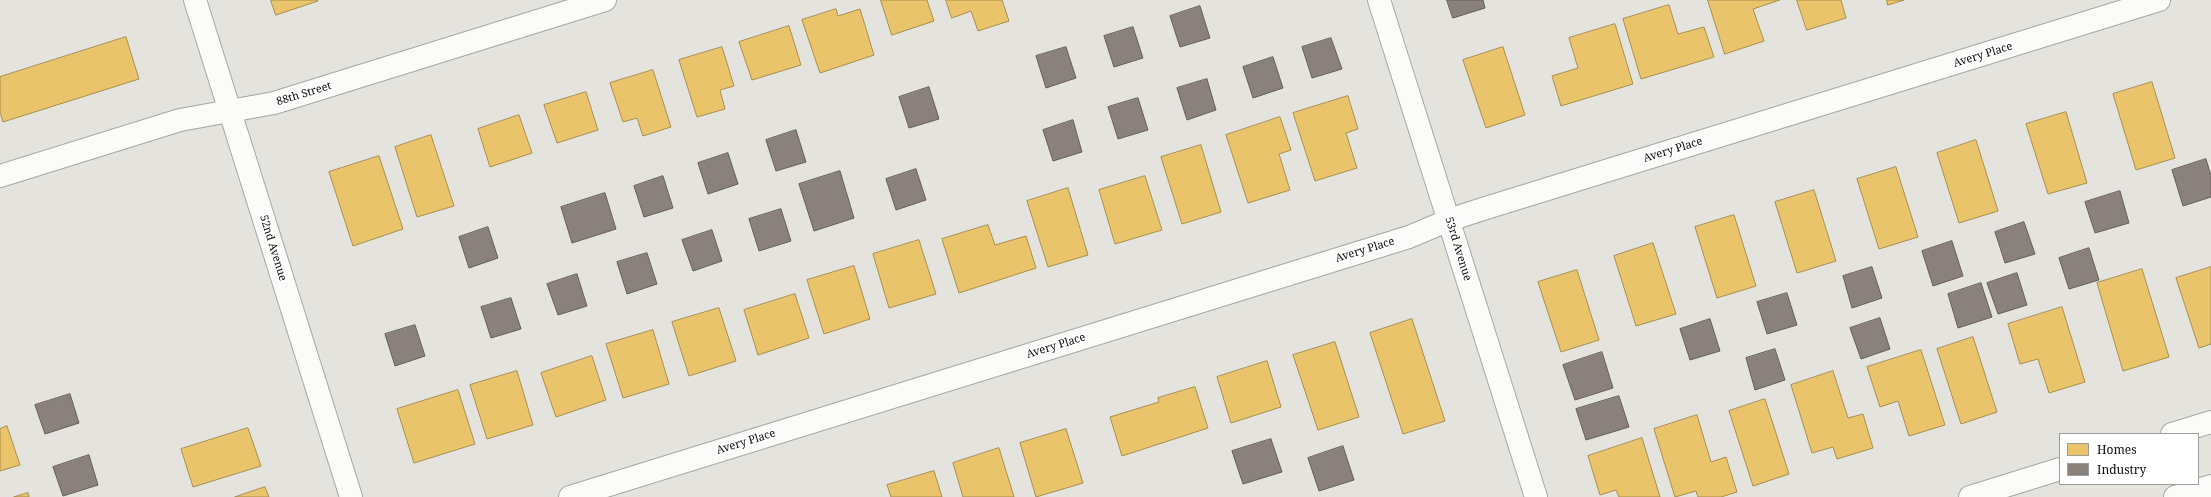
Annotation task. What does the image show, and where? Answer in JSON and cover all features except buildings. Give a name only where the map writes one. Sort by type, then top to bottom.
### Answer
[{"type":"street","name":"52nd Avenue","points":[[195,0],[351,497]]},
{"type":"street","name":"88th Street","points":[[0,176],[180,120],[230,110],[274,104],[605,0]]},
{"type":"street","name":"53rd Avenue","points":[[1379,0],[1536,497]]},
{"type":"street","name":"Avery Place","points":[[570,497],[1393,242],[1448,220],[2159,0]]},
{"type":"street","points":[[2175,433],[2211,422]]},
{"type":"street","points":[[1970,497],[2059,469]]},
{"type":"street","points":[[2175,497],[2211,486]]}]
